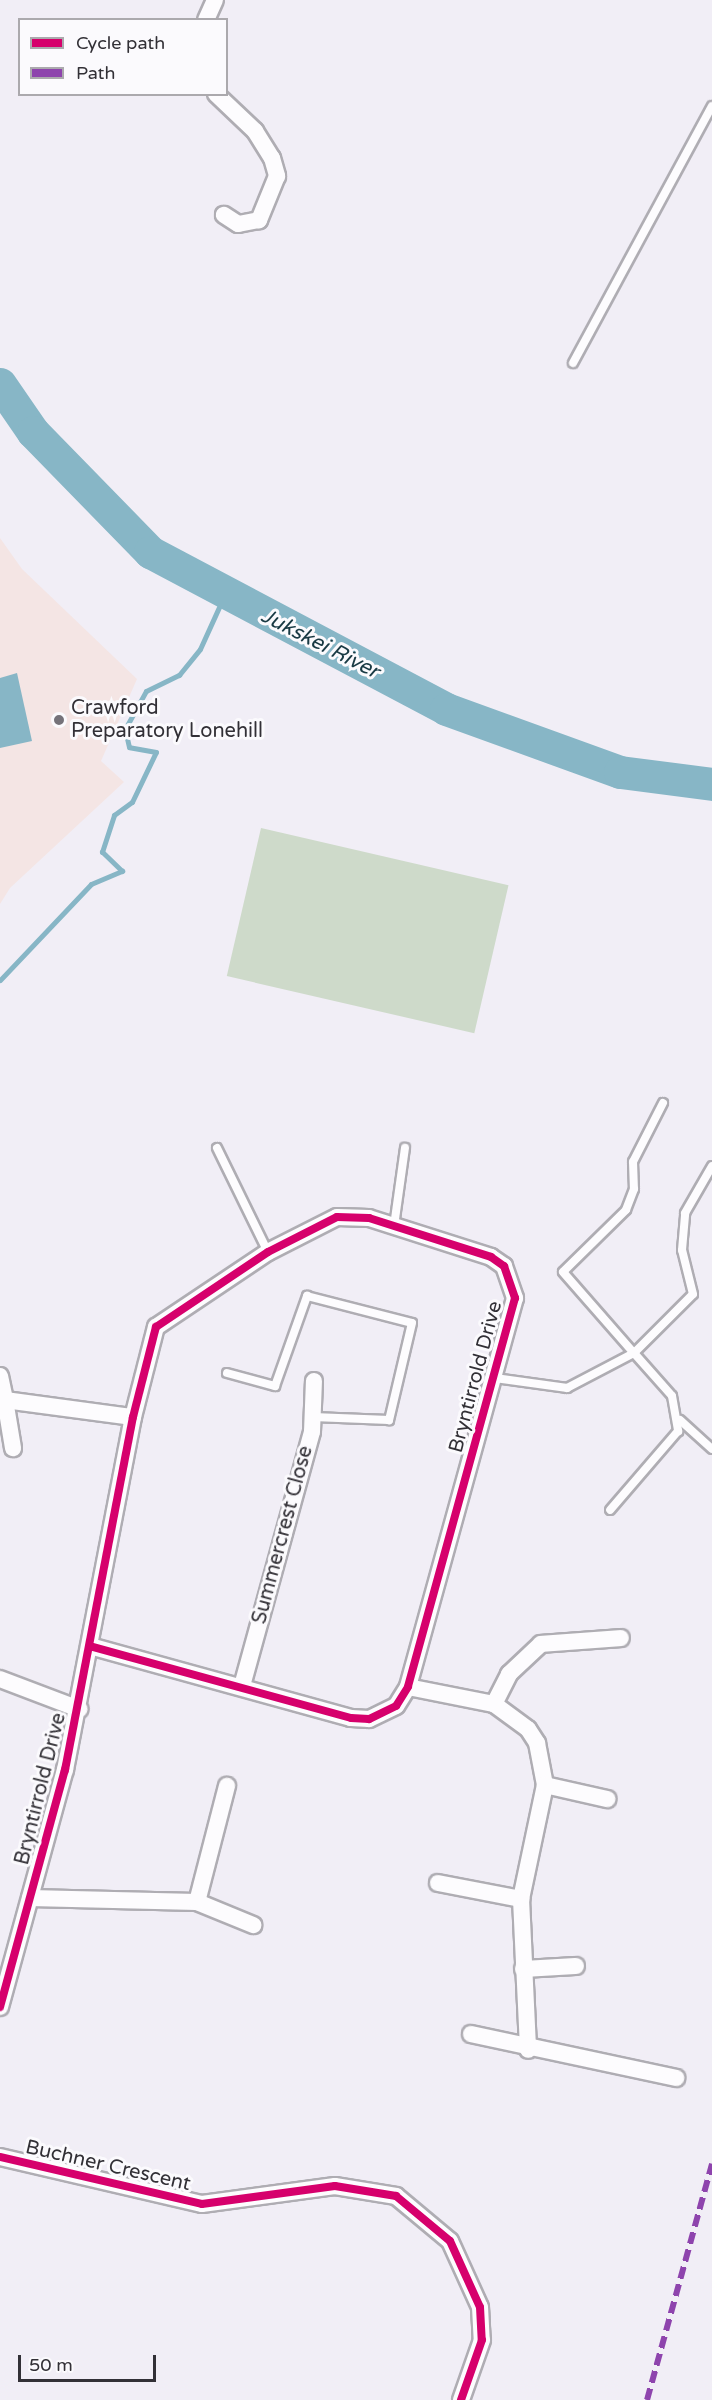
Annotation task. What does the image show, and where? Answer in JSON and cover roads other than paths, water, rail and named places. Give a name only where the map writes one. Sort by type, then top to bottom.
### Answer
[{"type":"street","points":[[207,18],[214,0]]},
{"type":"street","points":[[218,96],[255,131],[272,158],[277,176],[259,220],[238,224],[224,215]]},
{"type":"street","name":"Bryntirrold Drive","points":[[0,2007],[7,1951],[30,1898],[79,1709],[93,1647],[147,1349],[161,1320],[268,1252],[336,1216],[394,1226],[491,1257],[504,1266],[515,1298],[495,1378],[408,1687],[396,1706],[369,1719],[93,1647]]},
{"type":"street","points":[[0,1376],[13,1448]]},
{"type":"street","name":"Summercrest Close","points":[[242,1686],[313,1417],[314,1381]]},
{"type":"street","points":[[5,1400],[133,1417]]},
{"type":"street","points":[[494,1704],[509,1674],[541,1644],[621,1638]]},
{"type":"street","points":[[0,1679],[79,1709]]},
{"type":"street","points":[[408,1687],[494,1704],[528,1729],[537,1743],[545,1785],[521,1899],[528,2050]]},
{"type":"street","points":[[545,1785],[607,1799]]},
{"type":"street","points":[[197,1902],[228,1786]]},
{"type":"street","points":[[438,1883],[521,1899]]},
{"type":"street","points":[[30,1898],[197,1902],[253,1925]]},
{"type":"street","points":[[523,1968],[576,1966]]},
{"type":"street","points":[[471,2034],[528,2050],[676,2078]]},
{"type":"street","name":"Buchner Crescent","points":[[0,2157],[202,2205],[335,2186],[396,2196],[450,2241],[480,2307],[482,2340],[461,2400]]},
{"type":"lane","points":[[573,363],[712,106]]},
{"type":"lane","points":[[610,1510],[678,1431],[680,1420],[672,1396],[563,1272],[626,1210],[634,1189],[633,1162],[663,1103]]},
{"type":"lane","points":[[217,1148],[268,1252]]},
{"type":"lane","points":[[394,1226],[405,1148]]},
{"type":"lane","points":[[495,1378],[567,1388],[634,1353],[693,1294],[682,1250],[685,1214],[712,1166]]},
{"type":"lane","points":[[227,1373],[275,1386],[308,1296],[412,1323],[389,1420],[313,1417]]},
{"type":"lane","points":[[680,1420],[712,1449]]},
{"type":"water","points":[[17,673],[32,741],[0,748],[0,678]]},
{"type":"waterway","name":"Jukskei River","points":[[0,384],[33,432],[150,552],[446,709],[620,772],[712,784]]},
{"type":"waterway","points":[[0,980],[91,884],[122,871],[102,852],[114,815],[132,802],[156,752],[129,747],[125,729],[146,691],[179,675],[200,649],[225,594]]},
{"type":"place","name":"Crawford Preparatory Lonehill","points":[[59,720]]}]
